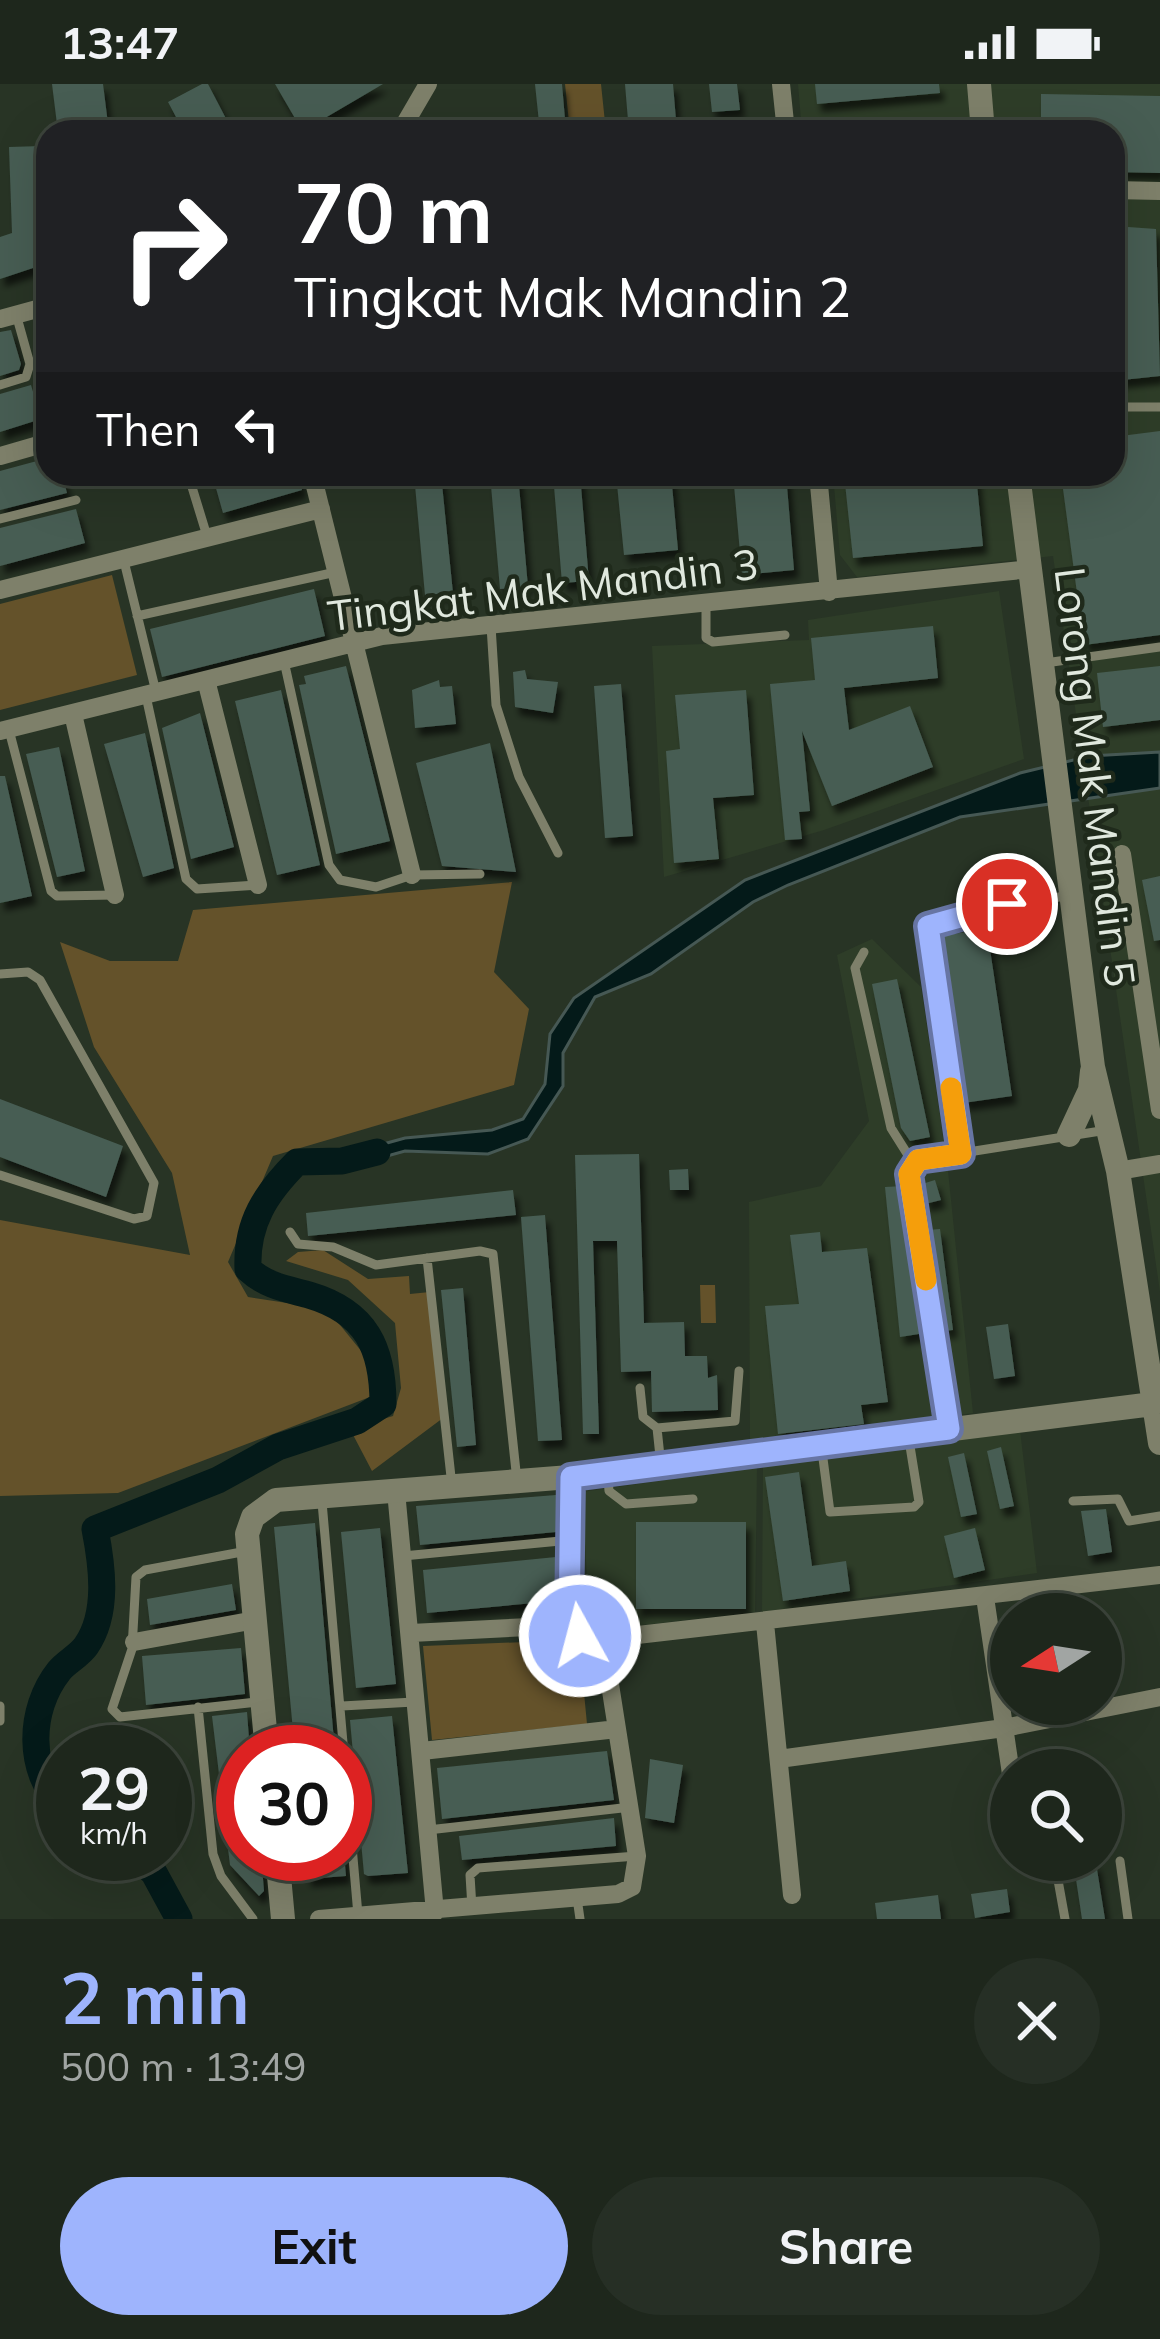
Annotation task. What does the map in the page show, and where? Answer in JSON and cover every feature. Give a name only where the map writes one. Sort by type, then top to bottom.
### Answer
[{"type":"street","points":[[407,120],[428,84]]},
{"type":"street","points":[[781,84],[785,120]]},
{"type":"street","points":[[979,84],[982,120]]},
{"type":"street","points":[[1125,190],[1160,191]]},
{"type":"street","points":[[0,456],[36,446]]},
{"type":"street","points":[[315,486],[412,875]]},
{"type":"street","points":[[819,486],[829,592]]},
{"type":"street","name":"Lorong Mak Mandin 5","points":[[1020,486],[1093,1067],[1118,1171],[1160,1443]]},
{"type":"street","points":[[0,590],[321,509]]},
{"type":"street","name":"Tingkat Mak Mandin 3","points":[[4,731],[354,643],[1030,569]]},
{"type":"street","points":[[206,680],[258,885]]},
{"type":"street","points":[[74,714],[115,895]]},
{"type":"street","points":[[1122,854],[1150,975],[1160,1110]]},
{"type":"street","points":[[1069,1135],[1090,1090],[1093,1067]]},
{"type":"street","points":[[1118,1171],[1160,1164]]},
{"type":"street","points":[[264,1725],[247,1551],[253,1517],[276,1500],[571,1477],[1153,1404]]},
{"type":"street","points":[[569,1625],[574,1539],[571,1477]]},
{"type":"street","points":[[396,1490],[434,1916]]},
{"type":"street","points":[[411,1633],[569,1625],[585,1641],[603,1640],[1160,1575]]},
{"type":"street","points":[[985,1597],[1007,1749]]},
{"type":"street","points":[[134,1642],[255,1620]]},
{"type":"street","points":[[765,1623],[792,1895]]},
{"type":"street","points":[[319,1919],[434,1916],[618,1894],[632,1887],[637,1856],[603,1640]]},
{"type":"street","points":[[779,1759],[1004,1728],[1160,1697]]},
{"type":"street","points":[[422,1750],[617,1729]]},
{"type":"street","points":[[279,1881],[283,1919]]},
{"type":"lane","points":[[0,385],[26,377],[30,364],[8,316]]},
{"type":"lane","points":[[1125,407],[1160,407]]},
{"type":"lane","points":[[192,486],[207,536]]},
{"type":"lane","points":[[0,519],[76,500]]},
{"type":"lane","points":[[123,557],[186,879],[197,890],[258,885]]},
{"type":"lane","points":[[137,616],[336,572]]},
{"type":"lane","points":[[706,606],[706,638],[713,642],[785,635]]},
{"type":"lane","points":[[491,626],[496,705],[519,777],[558,853]]},
{"type":"lane","points":[[1045,664],[1160,647]]},
{"type":"lane","points":[[284,661],[329,865],[340,880],[376,887],[412,875],[480,874]]},
{"type":"lane","points":[[4,731],[51,890],[57,896],[115,895]]},
{"type":"lane","points":[[961,1154],[928,926],[1069,895]]},
{"type":"lane","points":[[864,952],[855,968],[891,1128],[914,1163]]},
{"type":"lane","points":[[0,974],[28,972],[40,980],[154,1183],[154,1198],[147,1216],[134,1219],[0,1175]]},
{"type":"lane","points":[[914,1163],[1107,1130]]},
{"type":"lane","points":[[914,1163],[909,1174],[949,1429]]},
{"type":"lane","points":[[290,1232],[298,1244],[333,1246],[376,1265],[493,1254],[517,1481]]},
{"type":"lane","points":[[427,1258],[441,1349],[452,1486]]},
{"type":"lane","points":[[739,1371],[735,1421],[740,1456]]},
{"type":"lane","points":[[640,1388],[643,1418],[657,1428],[735,1421]]},
{"type":"lane","points":[[657,1428],[662,1466]]},
{"type":"lane","points":[[821,1445],[830,1512],[914,1507],[919,1502],[908,1435]]},
{"type":"lane","points":[[607,1472],[609,1491],[626,1504],[693,1499]]},
{"type":"lane","points":[[322,1496],[358,1918]]},
{"type":"lane","points":[[1073,1501],[1108,1496],[1118,1499],[1129,1521],[1160,1516]]},
{"type":"lane","points":[[404,1556],[574,1539]]},
{"type":"lane","points":[[247,1551],[139,1573],[132,1589],[134,1642],[113,1702],[116,1716],[262,1702]]},
{"type":"lane","points":[[342,1706],[417,1702]]},
{"type":"lane","points":[[0,1706],[0,1721]]},
{"type":"lane","points":[[198,1707],[213,1854],[221,1876],[253,1919]]},
{"type":"lane","points":[[428,1830],[631,1807]]},
{"type":"lane","points":[[472,1908],[470,1875],[478,1868],[637,1856]]},
{"type":"lane","points":[[1122,1876],[1128,1919]]},
{"type":"lane","points":[[1058,1881],[1065,1919]]},
{"type":"lane","points":[[577,1898],[580,1919]]},
{"type":"shaded area","points":[[565,84],[601,84],[605,120],[569,120]]},
{"type":"shaded area","points":[[798,84],[1160,84],[1160,1292],[1053,556],[857,577],[840,555],[834,486],[1125,486],[1125,120],[801,120]]},
{"type":"shaded area","points":[[112,575],[137,675],[0,710],[0,604]]},
{"type":"shaded area","points":[[999,591],[1024,759],[824,830],[664,877],[652,646],[809,640],[808,620]]},
{"type":"shaded area","points":[[512,882],[494,972],[529,1009],[514,1085],[273,1156],[228,1262],[248,1297],[327,1309],[371,1363],[370,1397],[118,1493],[0,1496],[0,1220],[190,1255],[172,1173],[94,1047],[60,942],[110,961],[178,961],[193,910]]},
{"type":"shaded area","points":[[872,939],[921,987],[948,1171],[973,1413],[750,1447],[749,1202],[821,1186],[869,1121],[837,955]]},
{"type":"shaded area","points":[[323,1250],[368,1279],[409,1276],[410,1294],[430,1292],[443,1418],[372,1471],[350,1429],[393,1416],[401,1388],[395,1323],[348,1280],[286,1261],[298,1252]]},
{"type":"shaded area","points":[[700,1285],[715,1285],[716,1323],[701,1323]]},
{"type":"shaded area","points":[[1020,1430],[1037,1573],[762,1612],[763,1464]]},
{"type":"shaded area","points":[[757,1467],[755,1612],[590,1631],[582,1492]]},
{"type":"shaded area","points":[[550,1641],[580,1651],[587,1724],[432,1740],[423,1646]]},
{"type":"water","points":[[1160,752],[1160,788],[960,817],[753,902],[651,974],[595,997],[563,1053],[563,1086],[528,1139],[488,1154],[405,1151],[362,1163],[342,1161],[358,1151],[405,1138],[492,1130],[523,1119],[545,1084],[550,1034],[574,998],[745,880],[1020,773],[1090,756]]},
{"type":"building","points":[[52,84],[103,84],[108,120],[56,120]]},
{"type":"building","points":[[208,84],[227,120],[178,120],[168,102]]},
{"type":"building","points":[[275,84],[383,84],[326,120],[296,120]]},
{"type":"building","points":[[535,84],[562,84],[565,120],[539,120]]},
{"type":"building","points":[[625,84],[673,84],[676,120],[628,120]]},
{"type":"building","points":[[709,84],[737,84],[740,110],[712,112]]},
{"type":"building","points":[[815,84],[939,84],[940,93],[817,104]]},
{"type":"building","points":[[1041,94],[1160,96],[1160,173],[1125,172],[1125,120],[1041,120]]},
{"type":"building","points":[[36,146],[36,267],[0,279],[0,237],[12,233],[9,147]]},
{"type":"building","points":[[1125,227],[1156,229],[1160,376],[1125,380]]},
{"type":"building","points":[[11,330],[21,364],[19,370],[0,376],[0,332]]},
{"type":"building","points":[[31,385],[36,421],[0,432],[0,394]]},
{"type":"building","points":[[1160,431],[1160,635],[1084,645],[1063,486],[1125,486],[1125,435]]},
{"type":"building","points":[[36,461],[36,486],[65,486],[67,493],[0,510],[0,471]]},
{"type":"building","points":[[215,486],[301,486],[302,490],[223,513]]},
{"type":"building","points":[[415,486],[442,486],[453,593],[425,595]]},
{"type":"building","points":[[491,486],[519,486],[528,587],[500,589]]},
{"type":"building","points":[[554,486],[581,486],[589,581],[562,583]]},
{"type":"building","points":[[617,486],[672,486],[678,550],[624,555]]},
{"type":"building","points":[[734,486],[787,486],[794,570],[742,575]]},
{"type":"building","points":[[845,486],[977,486],[983,546],[853,558]]},
{"type":"building","points":[[76,509],[85,543],[0,566],[0,528]]},
{"type":"building","points":[[314,589],[325,636],[162,677],[150,629]]},
{"type":"building","points":[[933,626],[938,678],[844,688],[849,730],[910,706],[933,767],[832,806],[802,731],[810,811],[799,812],[802,839],[785,840],[770,684],[815,680],[811,638]]},
{"type":"building","points":[[346,666],[390,841],[336,854],[299,685],[306,684],[304,676]]},
{"type":"building","points":[[1160,666],[1160,720],[1103,727],[1097,673]]},
{"type":"building","points":[[525,670],[527,679],[558,682],[553,713],[515,707],[513,672]]},
{"type":"building","points":[[439,680],[440,687],[452,686],[456,724],[415,728],[412,690]]},
{"type":"building","points":[[621,684],[633,836],[605,838],[594,686]]},
{"type":"building","points":[[281,690],[320,865],[277,875],[235,701]]},
{"type":"building","points":[[746,690],[754,795],[713,798],[719,859],[674,863],[666,751],[680,749],[675,695]]},
{"type":"building","points":[[200,713],[234,847],[191,859],[162,728]]},
{"type":"building","points":[[145,733],[174,868],[143,877],[104,744]]},
{"type":"building","points":[[490,743],[516,872],[442,866],[416,763]]},
{"type":"building","points":[[59,747],[85,871],[57,877],[26,754]]},
{"type":"building","points":[[0,776],[5,776],[32,896],[0,903]]},
{"type":"building","points":[[1160,876],[1160,940],[1154,941],[1142,880]]},
{"type":"building","points":[[987,929],[1012,1096],[963,1103],[939,936]]},
{"type":"building","points":[[897,979],[930,1137],[910,1141],[901,1128],[872,984]]},
{"type":"building","points":[[0,1099],[123,1146],[106,1197],[0,1157]]},
{"type":"building","points":[[639,1154],[644,1323],[684,1322],[685,1356],[707,1356],[708,1378],[717,1375],[718,1410],[652,1412],[651,1371],[621,1372],[617,1241],[593,1241],[599,1434],[583,1434],[575,1155]]},
{"type":"building","points":[[688,1169],[689,1190],[670,1190],[669,1170]]},
{"type":"building","points":[[935,1180],[941,1200],[925,1204],[922,1184]]},
{"type":"building","points":[[904,1186],[925,1333],[900,1337],[885,1187]]},
{"type":"building","points":[[513,1190],[516,1215],[308,1236],[306,1213]]},
{"type":"building","points":[[545,1215],[562,1440],[538,1441],[521,1217]]},
{"type":"building","points":[[940,1229],[953,1330],[943,1331],[928,1230]]},
{"type":"building","points":[[820,1232],[822,1252],[867,1248],[888,1402],[861,1405],[864,1424],[778,1434],[765,1306],[799,1304],[790,1235]]},
{"type":"building","points":[[463,1288],[476,1445],[457,1447],[441,1290]]},
{"type":"building","points":[[1008,1324],[1015,1376],[994,1379],[986,1327]]},
{"type":"building","points":[[1001,1447],[1014,1506],[1000,1509],[987,1451]]},
{"type":"building","points":[[964,1453],[977,1514],[961,1517],[948,1457]]},
{"type":"building","points":[[799,1472],[812,1566],[846,1561],[850,1591],[783,1601],[765,1477]]},
{"type":"building","points":[[556,1495],[556,1532],[420,1545],[416,1506]]},
{"type":"building","points":[[1106,1509],[1112,1552],[1088,1556],[1081,1511]]},
{"type":"building","points":[[636,1522],[746,1522],[746,1609],[636,1609]]},
{"type":"building","points":[[315,1523],[333,1725],[292,1725],[274,1527]]},
{"type":"building","points":[[380,1528],[396,1684],[356,1688],[341,1532]]},
{"type":"building","points":[[975,1528],[985,1570],[954,1578],[944,1536]]},
{"type":"building","points":[[556,1557],[556,1601],[427,1613],[423,1570]]},
{"type":"building","points":[[232,1584],[236,1610],[150,1625],[147,1599]]},
{"type":"building","points":[[241,1648],[245,1694],[146,1705],[142,1656]]},
{"type":"building","points":[[247,1712],[248,1725],[216,1725],[216,1749],[212,1716]]},
{"type":"building","points":[[392,1716],[408,1873],[372,1876],[372,1725],[350,1725],[350,1720]]},
{"type":"building","points":[[607,1751],[614,1800],[442,1819],[437,1768]]},
{"type":"building","points":[[650,1759],[683,1765],[674,1823],[645,1818]]},
{"type":"building","points":[[614,1818],[616,1846],[462,1860],[459,1836]]},
{"type":"building","points":[[245,1881],[263,1881],[259,1896]]},
{"type":"building","points":[[1076,1881],[1099,1881],[1105,1919],[1082,1919]]},
{"type":"building","points":[[1007,1889],[1010,1912],[975,1918],[971,1894]]},
{"type":"building","points":[[938,1895],[941,1919],[877,1919],[875,1903]]},
{"type":"waterway","points":[[37,1725],[49,1687],[86,1646],[98,1619],[101,1573],[95,1529],[218,1480],[278,1447],[357,1421],[383,1404],[380,1366],[358,1322],[329,1302],[269,1283],[248,1269],[254,1223],[276,1185],[297,1162],[342,1161],[377,1152]]},
{"type":"waterway","points":[[158,1881],[179,1919]]},
{"type":"slow traffic","points":[[926,1280],[909,1174],[918,1160],[961,1154],[951,1088]]},
{"type":"route","points":[[580,1636],[569,1625],[574,1539],[571,1477],[949,1429],[909,1174],[918,1160],[961,1154],[928,926],[1007,904]]}]
